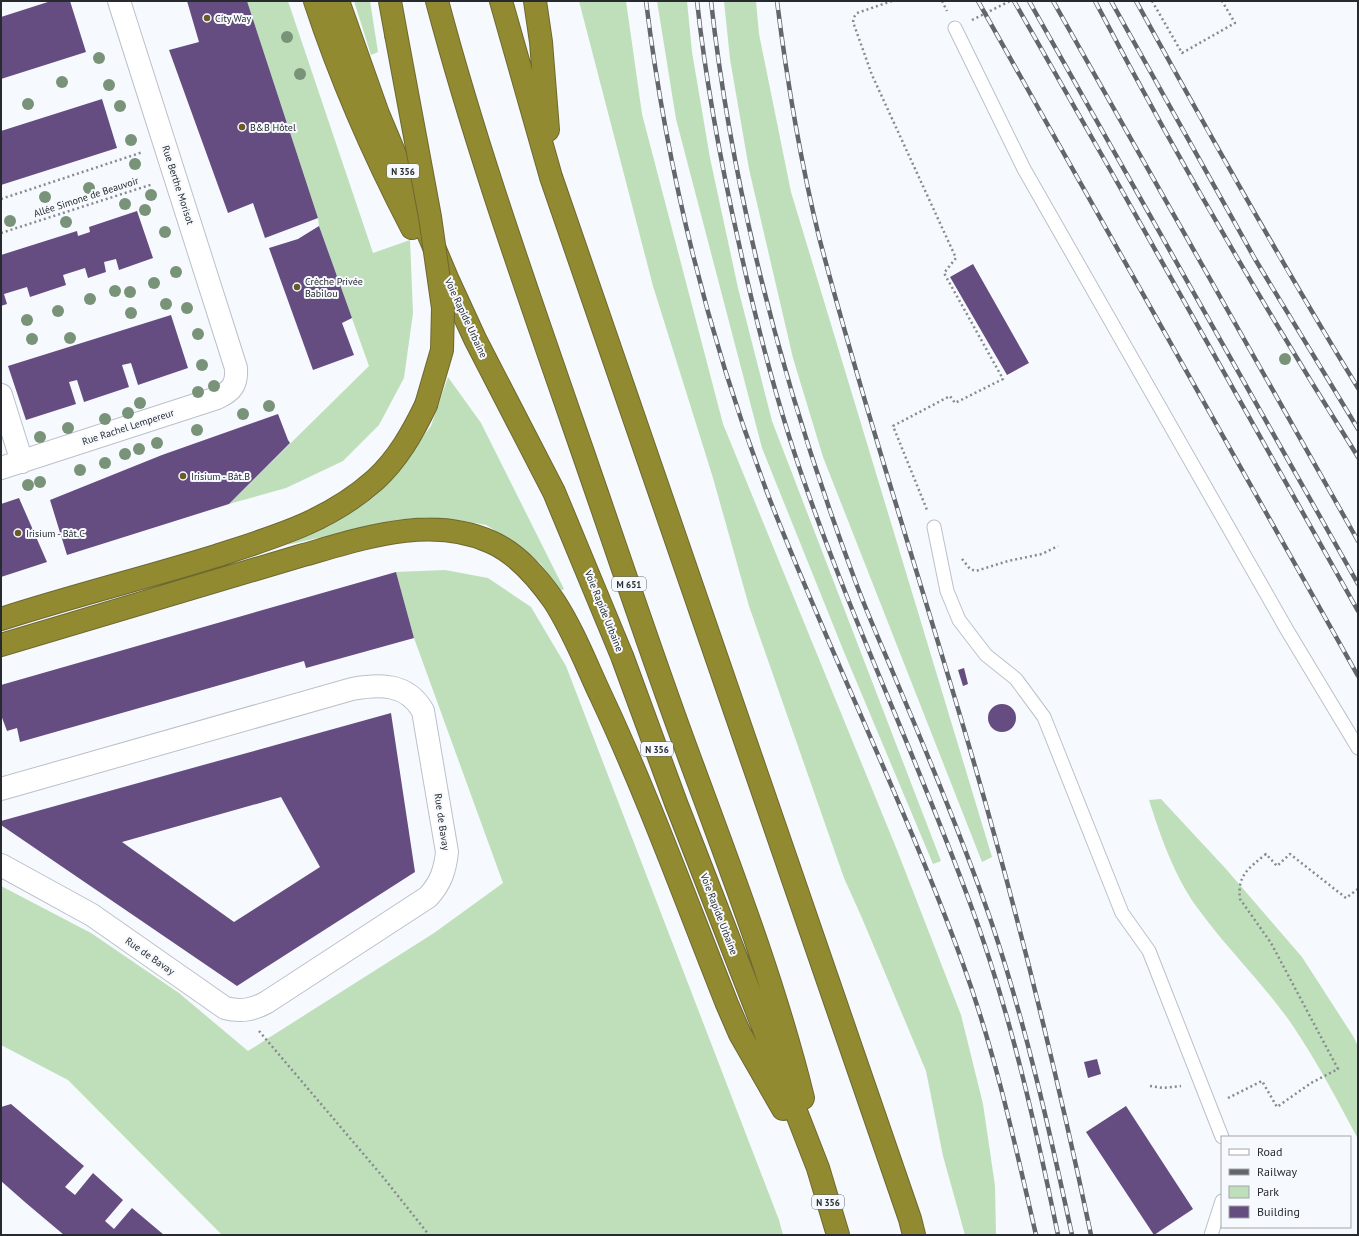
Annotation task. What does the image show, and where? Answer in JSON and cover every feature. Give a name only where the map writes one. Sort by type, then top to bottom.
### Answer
[{"type":"highway","points":[[314,1],[344,84],[382,171],[430,262],[475,339]]},
{"type":"highway","name":"Voie Rapide Urbaine","points":[[338,1],[378,114],[447,278],[475,339],[543,469],[583,559],[642,706],[676,803],[818,1168],[838,1235]]},
{"type":"highway","points":[[1,619],[146,578],[273,538],[329,514],[376,479],[401,450],[426,405],[442,350],[443,308],[420,162],[390,1]]},
{"type":"highway","name":"M 651","points":[[437,1],[475,136],[519,272],[678,727],[730,867],[783,1025],[804,1102],[818,1168]]},
{"type":"highway","points":[[501,1],[551,177],[908,1212],[914,1235]]},
{"type":"highway","points":[[535,1],[541,42],[551,177]]},
{"type":"highway","points":[[1,645],[307,554],[395,532],[430,530],[454,531],[473,535],[506,550],[519,560],[546,590],[555,603],[581,654],[616,728],[740,1034],[818,1168]]},
{"type":"street","name":"Rue Berthe Morisot","points":[[119,1],[236,368]]},
{"type":"street","name":"Rue Rachel Lempereur","points":[[1,468],[217,398],[228,393],[234,387],[237,378],[236,368]]},
{"type":"street","points":[[1,395],[22,462]]},
{"type":"street","name":"Rue de Bavay","points":[[1,789],[352,690],[384,686],[409,694],[417,701],[423,711],[447,852],[446,867],[441,881],[428,897],[282,993],[258,1007],[242,1011],[225,1008],[92,915],[1,865]]},
{"type":"lane","points":[[955,28],[1024,169],[1287,630],[1358,748]]},
{"type":"lane","points":[[934,528],[947,591],[959,620],[986,655],[1016,679],[1044,717],[1122,913],[1149,951],[1222,1136]]},
{"type":"lane","points":[[1211,1235],[1221,1203]]},
{"type":"path","points":[[892,1],[857,13],[853,22],[872,75],[905,143],[956,258],[944,273],[1003,379],[955,403],[950,396],[893,426],[934,528]]},
{"type":"path","points":[[1152,1],[1182,53],[1235,23],[1222,1]]},
{"type":"path","points":[[1,199],[165,145]]},
{"type":"path","name":"Allée Simone de Beauvoir","points":[[1,233],[176,176]]},
{"type":"path","points":[[960,557],[970,569],[976,571],[1008,561],[1042,554],[1058,546]]},
{"type":"path","points":[[1150,1086],[1163,1088],[1183,1086],[1207,1098],[1220,1102],[1262,1081],[1277,1107],[1311,1083],[1338,1069],[1271,943],[1240,899],[1239,890],[1242,876],[1266,854],[1276,866],[1290,854],[1346,898],[1358,889]]},
{"type":"path","points":[[242,1011],[383,1177],[429,1235]]},
{"type":"green space","points":[[247,1],[288,1],[373,253],[410,240],[413,313],[404,378],[379,425],[343,461],[286,488],[229,504],[369,366],[319,226],[318,218]]},
{"type":"green space","points":[[354,1],[370,1],[378,52],[371,55]]},
{"type":"green space","points":[[579,1],[626,1],[642,114],[723,424],[897,850],[961,1015],[983,1104],[995,1186],[996,1235],[965,1235],[943,1156],[926,1071],[844,878],[749,606],[713,478],[653,286]]},
{"type":"green space","points":[[657,1],[687,1],[692,52],[710,158],[738,288],[772,421],[941,861],[933,864],[844,652],[762,448],[676,119]]},
{"type":"green space","points":[[724,1],[756,1],[759,34],[791,192],[992,857],[982,862],[823,457],[793,358],[749,169],[730,59]]},
{"type":"green space","points":[[448,377],[481,423],[564,589],[560,591],[541,564],[517,544],[486,525],[459,520],[426,517],[397,520],[287,545],[329,526],[373,498],[398,471],[431,426]]},
{"type":"green space","points":[[445,570],[488,578],[531,607],[566,666],[779,1220],[783,1235],[222,1235],[68,1080],[1,1045],[1,886],[91,933],[179,993],[248,1051],[434,933],[503,883],[414,638],[396,572]]},
{"type":"green space","points":[[1161,799],[1226,869],[1302,957],[1353,1036],[1358,1046],[1358,1139],[1319,1068],[1293,1026],[1271,996],[1210,925],[1190,898],[1176,871],[1158,829],[1149,800]]},
{"type":"building","points":[[51,1],[70,1],[86,52],[1,79],[1,17]]},
{"type":"building","name":"B&B Hôtel","points":[[187,1],[247,1],[318,218],[265,238],[253,203],[228,213],[169,50],[199,42]]},
{"type":"building","points":[[102,99],[117,148],[1,185],[1,131]]},
{"type":"building","points":[[137,211],[153,258],[119,270],[116,259],[104,262],[106,272],[88,278],[85,268],[63,275],[66,285],[30,297],[27,287],[4,294],[7,304],[1,306],[1,255],[77,231],[78,236],[90,232],[89,227]]},
{"type":"building","points":[[319,226],[352,318],[342,323],[354,355],[313,370],[269,248],[298,239]]},
{"type":"building","points":[[973,264],[1029,363],[1007,375],[950,277]]},
{"type":"building","points":[[171,315],[188,368],[138,385],[131,363],[122,365],[129,387],[84,402],[77,380],[69,382],[76,404],[26,420],[8,366]]},
{"type":"building","name":"Irisium - Bât.B","points":[[278,414],[290,443],[229,504],[67,555],[50,500],[162,455]]},
{"type":"building","name":"Irisium - Bât.C","points":[[19,498],[47,562],[1,577],[1,504]]},
{"type":"building","points":[[396,572],[414,638],[306,668],[304,661],[20,742],[17,728],[7,731],[1,715],[1,685]]},
{"type":"building","points":[[964,668],[968,684],[963,686],[958,670]]},
{"type":"building","points":[[1002,704],[1012,708],[1016,718],[1012,728],[1002,732],[992,728],[988,718],[992,708]]},
{"type":"building","points":[[391,713],[415,872],[237,986],[1,825],[1,821]],"holes":[[[281,797],[320,867],[234,922],[122,842]]]},
{"type":"building","points":[[1097,1059],[1101,1074],[1088,1078],[1084,1062]]},
{"type":"building","points":[[11,1104],[84,1166],[65,1187],[75,1195],[93,1173],[123,1200],[105,1221],[114,1229],[132,1208],[164,1235],[64,1235],[26,1203],[1,1181],[1,1107]]},
{"type":"building","points":[[1126,1106],[1193,1209],[1154,1235],[1086,1132]]},
{"type":"railway","points":[[646,1],[655,65],[678,192],[709,317],[728,379],[748,440],[793,558],[893,789],[941,905],[963,964],[995,1064],[1036,1235]]},
{"type":"railway","points":[[697,1],[709,93],[726,184],[753,305],[777,397],[825,540],[930,799],[984,944],[1009,1026],[1031,1109],[1058,1235]]},
{"type":"railway","points":[[711,1],[733,147],[747,219],[783,362],[827,502],[857,586],[946,800],[1004,960],[1026,1038],[1072,1235]]},
{"type":"railway","points":[[777,1],[795,120],[819,237],[874,432],[989,815],[1051,1054],[1091,1235]]},
{"type":"railway","points":[[978,1],[1358,676]]},
{"type":"railway","points":[[1014,1],[1358,611]]},
{"type":"railway","points":[[1029,1],[1358,584]]},
{"type":"railway","points":[[1053,1],[1358,541]]},
{"type":"railway","points":[[1095,1],[1157,117],[1222,232],[1255,289],[1358,457]]},
{"type":"railway","points":[[1111,1],[1255,259],[1358,429]]},
{"type":"railway","points":[[1136,1],[1245,196],[1358,388]]},
{"type":"place","name":"City Way","points":[[207,18]]},
{"type":"place","name":"B&B Hôtel","points":[[242,127]]},
{"type":"place","name":"Crèche Privée Babilou","points":[[297,287]]},
{"type":"place","name":"Irisium - Bât.B","points":[[183,476]]},
{"type":"place","name":"Irisium - Bât.C","points":[[18,533]]}]
